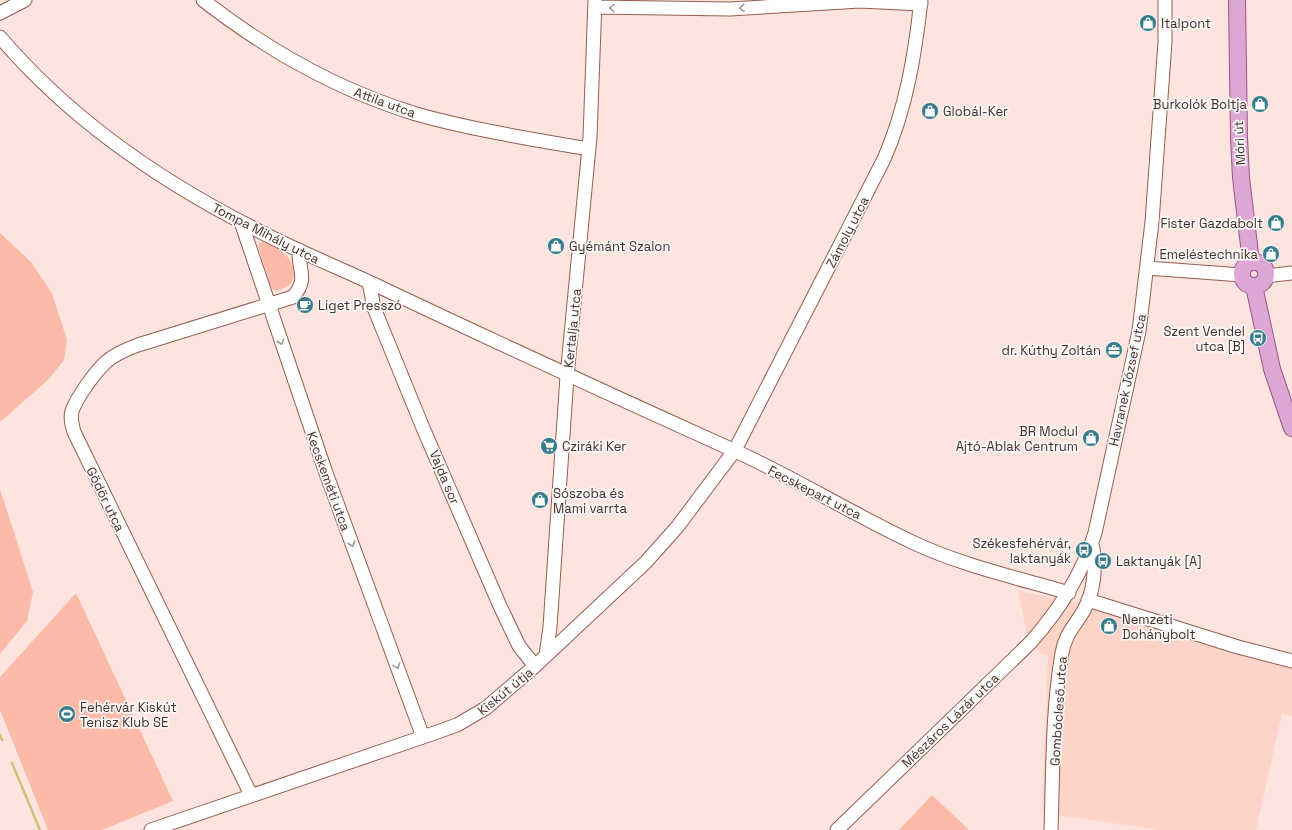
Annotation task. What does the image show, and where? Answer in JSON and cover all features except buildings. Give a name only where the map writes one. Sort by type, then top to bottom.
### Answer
[{"type":"main road","name":"Móri út","points":[[1237,0],[1239,144],[1251,262]]},
{"type":"main road","points":[[1260,281],[1245,282],[1242,275],[1244,266],[1251,262],[1258,263],[1264,267],[1260,281],[1272,369],[1292,428]]},
{"type":"street","points":[[0,13],[25,0]]},
{"type":"street","name":"Attila utca","points":[[203,0],[243,31],[321,76],[358,93],[444,121],[589,149]]},
{"type":"street","points":[[595,4],[730,9],[860,0],[921,2]]},
{"type":"street","name":"Havranek József utca","points":[[1060,607],[1072,589],[1092,541],[1139,331],[1157,166],[1165,42],[1165,0]]},
{"type":"street","name":"Zámoly utca","points":[[735,450],[892,143],[905,101],[921,2]]},
{"type":"street","name":"Kertalja utca","points":[[546,655],[550,627],[567,376],[589,149],[595,4]]},
{"type":"street","name":"Tompa Mihály utca","points":[[0,37],[37,77],[89,124],[119,147],[173,183],[241,222],[567,376]]},
{"type":"street","name":"Kecskeméti utca","points":[[241,222],[326,473],[423,737]]},
{"type":"street","name":"Gödör utca","points":[[251,795],[74,432],[71,419],[76,402],[98,369],[106,361],[120,352],[138,344],[293,297],[297,292],[303,273],[299,258],[299,250]]},
{"type":"street","points":[[1147,268],[1242,275]]},
{"type":"street","points":[[1260,281],[1292,273]]},
{"type":"street","name":"Vajda sor","points":[[369,282],[374,308],[436,457],[519,646],[535,666]]},
{"type":"street","name":"Fecskepart utca","points":[[567,376],[735,450],[929,549],[1090,595]]},
{"type":"street","name":"Kiskút útja","points":[[151,830],[423,737],[457,725],[471,718],[486,708],[535,666],[646,562],[667,539],[735,450]]},
{"type":"street","points":[[1092,541],[1094,569],[1090,595],[1238,647],[1292,661]]},
{"type":"street","name":"Gombócleső utca","points":[[1051,830],[1056,714],[1061,658],[1066,638],[1090,595]]},
{"type":"street","points":[[1060,607],[1078,618]]},
{"type":"street","name":"Mészáros Lázár utca","points":[[837,830],[1031,642],[1060,607]]},
{"type":"shaded area","points":[[0,233],[31,262],[52,293],[67,340],[64,360],[49,379],[0,422]]},
{"type":"shaded area","points":[[260,242],[279,248],[292,264],[294,272],[292,280],[286,287],[275,291],[271,287],[258,246]]},
{"type":"shaded area","points":[[0,489],[33,592],[27,621],[0,654]]},
{"type":"shaded area","points":[[1018,591],[1094,605],[1292,660],[1292,716],[1282,714],[1256,830],[1161,830],[1042,813],[1048,656],[1040,653],[1026,629]]},
{"type":"shaded area","name":"Fehérvár Kiskút Tenisz Klub SE","points":[[76,593],[173,801],[102,830],[48,830],[0,710],[0,677]]},
{"type":"shaded area","points":[[932,795],[968,829],[899,830]]},
{"type":"waterway","points":[[0,735],[2,740]]},
{"type":"waterway","points":[[12,763],[40,830]]},
{"type":"place","name":"Italpont","points":[[1148,23]]},
{"type":"place","name":"Burkolók Boltja","points":[[1260,104]]},
{"type":"place","name":"Globál-Ker","points":[[930,111]]},
{"type":"place","name":"Fister Gazdabolt","points":[[1276,223]]},
{"type":"place","name":"Gyémánt Szalon","points":[[556,246]]},
{"type":"place","name":"Emeléstechnika","points":[[1271,254]]},
{"type":"place","name":"Liget Presszó","points":[[305,305]]},
{"type":"place","name":"Szent Vendel utca [B]","points":[[1258,338]]},
{"type":"place","name":"dr. Kúthy Zoltán","points":[[1114,350]]},
{"type":"place","name":"BR Modul Ajtó-Ablak Centrum","points":[[1091,438]]},
{"type":"place","name":"Cziráki Ker","points":[[549,446]]},
{"type":"place","name":"Sószoba és Mami varrta","points":[[540,500]]},
{"type":"place","name":"Székesfehérvár, laktanyák","points":[[1084,550]]},
{"type":"place","name":"Laktanyák [A]","points":[[1103,561]]},
{"type":"place","name":"Nemzeti Dohánybolt","points":[[1109,626]]},
{"type":"place","name":"Fehérvár Kiskút Tenisz Klub SE","points":[[67,714]]}]
